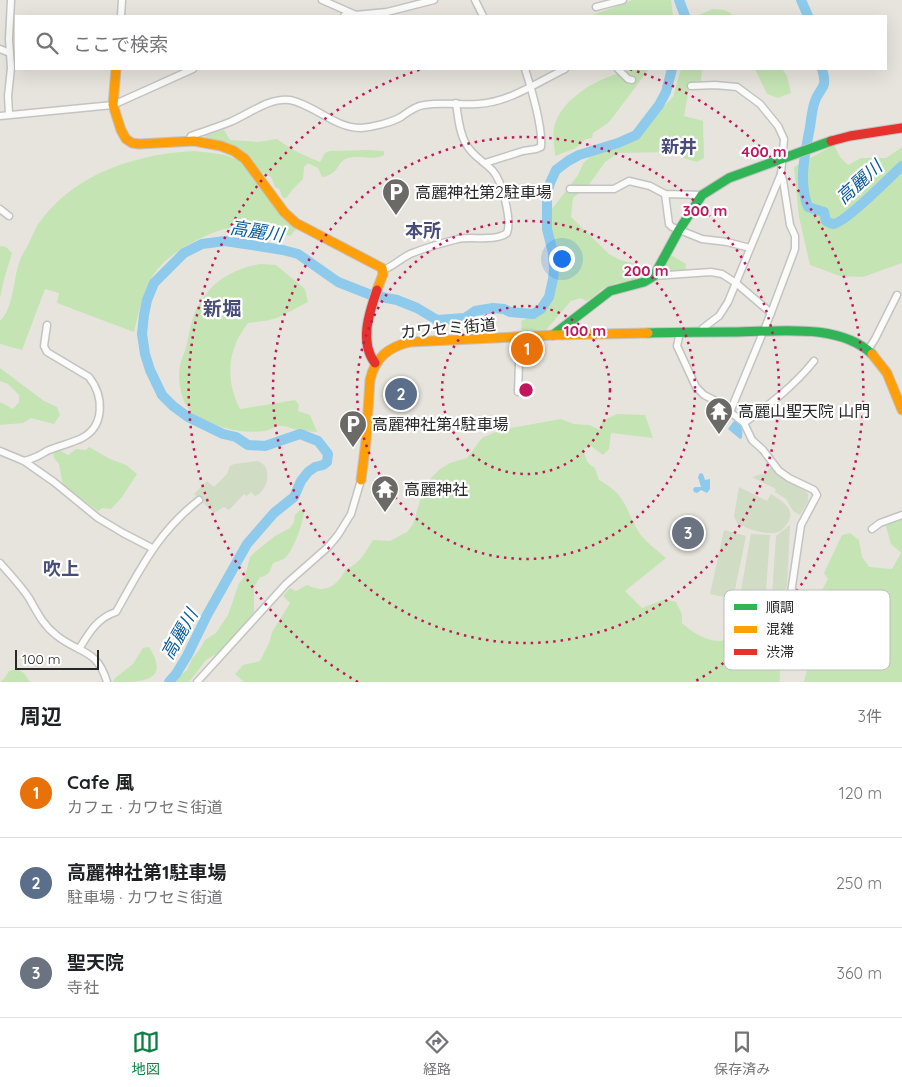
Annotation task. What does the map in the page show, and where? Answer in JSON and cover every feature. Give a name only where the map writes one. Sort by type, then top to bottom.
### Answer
[{"type":"street","points":[[9,114],[11,0]]},
{"type":"street","points":[[121,15],[122,0]]},
{"type":"street","points":[[322,0],[357,15],[396,10],[434,0]]},
{"type":"street","points":[[475,0],[482,15]]},
{"type":"street","points":[[596,7],[623,0]]},
{"type":"street","points":[[0,50],[10,53]]},
{"type":"street","points":[[116,70],[113,104],[121,130],[126,139],[132,143],[139,144],[189,140],[217,145],[238,153],[245,159],[284,212],[296,223],[383,272]]},
{"type":"street","points":[[0,116],[113,104],[192,70]]},
{"type":"street","points":[[485,163],[541,147],[531,86],[525,70]]},
{"type":"street","points":[[189,140],[191,136],[280,100],[290,100],[303,104],[347,126],[361,128],[393,121],[424,105],[478,104],[499,100],[563,70]]},
{"type":"street","points":[[619,70],[628,79],[632,80]]},
{"type":"street","points":[[691,86],[734,86],[756,100],[782,132],[788,157],[724,310],[703,328],[701,332]]},
{"type":"street","points":[[197,682],[286,584],[328,547],[351,514],[361,480],[370,386],[375,363],[366,351],[367,327],[383,272],[408,255],[432,246],[460,239],[490,237],[507,233],[508,219],[500,185],[494,172],[471,152],[464,140],[456,103]]},
{"type":"street","points":[[553,335],[610,291],[619,287],[645,282],[654,276],[679,230],[702,195],[729,178],[850,136],[902,128]]},
{"type":"street","points":[[730,412],[771,312],[796,242],[790,225],[781,174]]},
{"type":"street","points":[[570,189],[614,189],[629,181],[650,186],[665,194],[687,193],[702,195]]},
{"type":"street","points":[[665,194],[669,224],[702,239],[727,242],[750,248]]},
{"type":"street","points":[[0,209],[9,216]]},
{"type":"street","points":[[654,276],[711,272],[722,274],[771,312]]},
{"type":"street","points":[[868,350],[897,295]]},
{"type":"street","points":[[24,462],[50,449],[83,438],[96,426],[99,418],[100,405],[98,395],[89,377],[47,352],[44,346],[47,325]]},
{"type":"street","points":[[680,332],[677,346],[696,388],[744,423],[752,440],[764,450],[779,471],[814,490],[817,494],[801,525],[792,590]]},
{"type":"street","name":"カワセミ街道","points":[[375,363],[388,350],[402,344],[553,335],[680,332],[822,332],[850,341],[868,350],[885,369],[902,410]]},
{"type":"street","points":[[515,337],[519,363],[518,392]]},
{"type":"street","points":[[744,423],[784,392],[814,361]]},
{"type":"street","points":[[0,451],[24,462],[54,482],[98,518],[152,548]]},
{"type":"street","points":[[79,649],[98,622],[107,615],[116,612],[152,548],[179,516],[199,500]]},
{"type":"street","points":[[872,529],[880,523],[902,515]]},
{"type":"street","points":[[0,562],[28,597],[49,630],[96,659],[103,669],[107,682]]},
{"type":"green space","points":[[632,0],[671,0],[673,15],[592,15]]},
{"type":"green space","points":[[713,9],[724,10],[734,15],[698,15]]},
{"type":"green space","points":[[616,70],[648,70],[613,117],[608,123],[593,133],[592,138],[586,139],[576,148],[555,156],[553,131],[562,110],[587,87],[617,74]]},
{"type":"green space","points":[[681,70],[702,70],[701,81],[690,83],[684,116],[703,121],[704,158],[697,162],[680,157],[680,141],[667,152],[618,153],[605,162],[588,186],[573,198],[571,217],[609,254],[620,260],[654,268],[667,261],[671,255],[686,264],[685,271],[616,283],[602,289],[586,301],[581,298],[571,301],[544,332],[522,333],[521,321],[540,313],[552,297],[556,266],[551,222],[552,209],[578,175],[584,162],[597,152],[635,139],[648,122],[673,97]]},
{"type":"green space","points":[[755,70],[783,70],[787,76],[791,93],[778,98],[767,94]]},
{"type":"green space","points":[[224,130],[230,140],[258,142],[277,139],[298,152],[320,162],[325,153],[330,151],[384,151],[384,155],[376,158],[348,158],[332,174],[322,177],[318,168],[308,163],[304,167],[303,179],[286,198],[283,198],[270,176],[261,172],[241,150],[230,144],[206,138],[205,135]]},
{"type":"green space","points":[[834,145],[840,157],[848,165],[861,158],[886,158],[902,147],[902,263],[863,277],[840,276],[810,265],[799,217],[794,167]]},
{"type":"green space","points":[[194,151],[224,155],[241,162],[297,228],[290,236],[248,226],[223,229],[209,234],[181,249],[159,267],[152,277],[143,297],[134,332],[57,303],[59,293],[45,289],[22,350],[0,344],[0,321],[11,301],[20,260],[38,225],[57,203],[73,189],[110,168],[152,156]]},
{"type":"green space","points":[[0,246],[6,247],[12,253],[0,298]]},
{"type":"green space","points":[[261,264],[276,265],[305,289],[308,302],[275,318],[248,323],[236,344],[230,365],[230,376],[235,398],[240,409],[295,400],[299,405],[298,411],[310,415],[317,432],[282,426],[256,432],[229,429],[212,424],[196,416],[187,406],[181,393],[180,365],[193,317],[198,306],[211,288],[230,274]]},
{"type":"green space","points":[[0,368],[44,401],[57,407],[60,415],[54,424],[31,418],[23,423],[0,425],[0,402],[13,409],[19,402],[19,395],[8,384],[0,381]]},
{"type":"green space","points":[[617,414],[645,415],[653,438],[611,433],[609,449],[603,455],[591,446],[584,449],[586,458],[595,468],[599,480],[620,496],[640,534],[666,558],[625,591],[642,608],[665,599],[676,602],[682,614],[682,623],[691,630],[711,640],[722,641],[724,638],[724,670],[780,670],[779,682],[244,682],[235,674],[243,665],[260,661],[272,632],[290,603],[283,596],[290,588],[296,591],[307,585],[320,589],[330,587],[346,569],[358,561],[373,540],[390,541],[407,532],[413,524],[423,491],[432,477],[450,463],[467,458],[482,438],[500,430],[561,419],[574,424],[589,425],[600,430],[602,421]]},
{"type":"green space","points":[[89,447],[110,459],[126,465],[137,474],[122,497],[111,509],[103,508],[98,511],[63,485],[59,464],[54,458],[53,451],[59,450],[68,455],[76,449],[86,450]]},
{"type":"green space","points":[[258,461],[267,470],[264,488],[255,496],[251,492],[247,496],[244,494],[229,510],[224,507],[214,513],[194,494],[207,481],[214,487],[227,474],[230,466]]},
{"type":"green space","points":[[771,467],[778,476],[808,494],[808,501],[800,515],[793,511],[786,499],[775,492],[776,489],[752,477],[766,473]]},
{"type":"green space","points":[[739,487],[767,501],[771,494],[787,506],[790,519],[782,530],[769,533],[751,530],[737,523],[734,516]]},
{"type":"green space","points":[[300,510],[304,511],[302,522],[290,551],[287,556],[273,563],[269,573],[260,577],[254,587],[254,612],[249,620],[218,653],[206,660],[189,682],[177,682],[179,676],[187,670],[205,640],[216,633],[228,615],[239,583],[245,576],[250,557],[275,536],[290,528],[294,522],[295,515]]},
{"type":"green space","points":[[902,518],[902,682],[804,682],[807,670],[890,670],[890,590],[822,590],[828,579],[824,573],[842,535],[850,533],[859,540],[862,557],[869,567],[892,569],[901,553],[891,544],[885,523]]},
{"type":"green space","points":[[790,525],[787,586],[784,590],[772,590],[776,536]]},
{"type":"green space","points":[[724,530],[746,536],[735,590],[724,590],[724,597],[710,594]]},
{"type":"green space","points":[[751,534],[770,535],[766,590],[741,590]]},
{"type":"green space","points":[[149,647],[157,667],[155,673],[150,678],[113,682],[115,678],[133,664],[143,648]]},
{"type":"green space","points":[[17,669],[24,673],[30,682],[0,682],[9,671]]},
{"type":"water","points":[[713,403],[724,411],[724,419],[720,424],[716,424],[705,416]]},
{"type":"water","points":[[736,420],[740,424],[742,431],[742,438],[740,439],[728,429]]},
{"type":"water","points":[[700,473],[703,474],[705,480],[710,479],[710,489],[707,493],[701,490],[697,493],[694,492],[693,489],[695,487],[701,487],[698,477]]},
{"type":"waterway","name":"高麗川","points":[[679,0],[685,15]]},
{"type":"waterway","name":"高麗川","points":[[801,0],[808,15]]},
{"type":"waterway","name":"高麗川","points":[[169,682],[187,656],[207,615],[247,544],[274,513],[294,497],[301,481],[308,472],[327,462],[328,454],[318,441],[300,434],[265,446],[248,445],[236,437],[223,434],[188,417],[173,406],[162,395],[150,370],[145,354],[142,334],[144,315],[147,300],[154,283],[184,253],[202,244],[225,241],[298,254],[338,282],[371,295],[397,300],[417,308],[437,320],[465,318],[475,311],[493,308],[533,314],[541,309],[549,297],[553,279],[553,253],[547,229],[547,194],[556,170],[579,155],[618,143],[636,135],[659,105],[666,92],[672,70]]},
{"type":"waterway","name":"高麗川","points":[[822,70],[824,85],[813,107],[803,167],[803,187],[808,207],[824,212],[826,221],[833,224],[839,222],[902,166]]},
{"type":"traffic: fast","points":[[553,335],[610,291],[644,282],[654,276],[679,230],[702,195],[729,178],[831,141]]},
{"type":"traffic: fast","points":[[648,333],[806,331],[842,337],[858,344],[872,354]]},
{"type":"traffic: slow","points":[[116,70],[113,105],[126,139],[132,143],[139,144],[194,141],[221,146],[234,151],[245,159],[284,212],[296,223],[382,268],[383,274],[377,290]]},
{"type":"traffic: slow","points":[[361,480],[370,380],[375,365],[389,350],[410,342],[554,335],[648,333]]},
{"type":"traffic: slow","points":[[872,354],[887,373],[902,410]]},
{"type":"traffic: jam","points":[[831,141],[902,128]]},
{"type":"traffic: jam","points":[[375,363],[370,355],[366,337],[371,308],[377,290]]},
{"type":"place","name":"高麗神社第2駐車場","points":[[396,216]]},
{"type":"place","name":"Cafe 風","points":[[527,349]]},
{"type":"place","name":"高麗神社第1駐車場","points":[[401,394]]},
{"type":"place","name":"高麗山聖天院 山門","points":[[719,435]]},
{"type":"place","name":"高麗神社第4駐車場","points":[[353,448]]},
{"type":"place","name":"高麗神社","points":[[385,513]]},
{"type":"place","name":"聖天院","points":[[688,533]]},
{"type":"district","name":"新井","points":[[679,146]]},
{"type":"district","name":"本所","points":[[423,230]]},
{"type":"district","name":"新堀","points":[[222,308]]},
{"type":"district","name":"吹上","points":[[61,568]]}]
